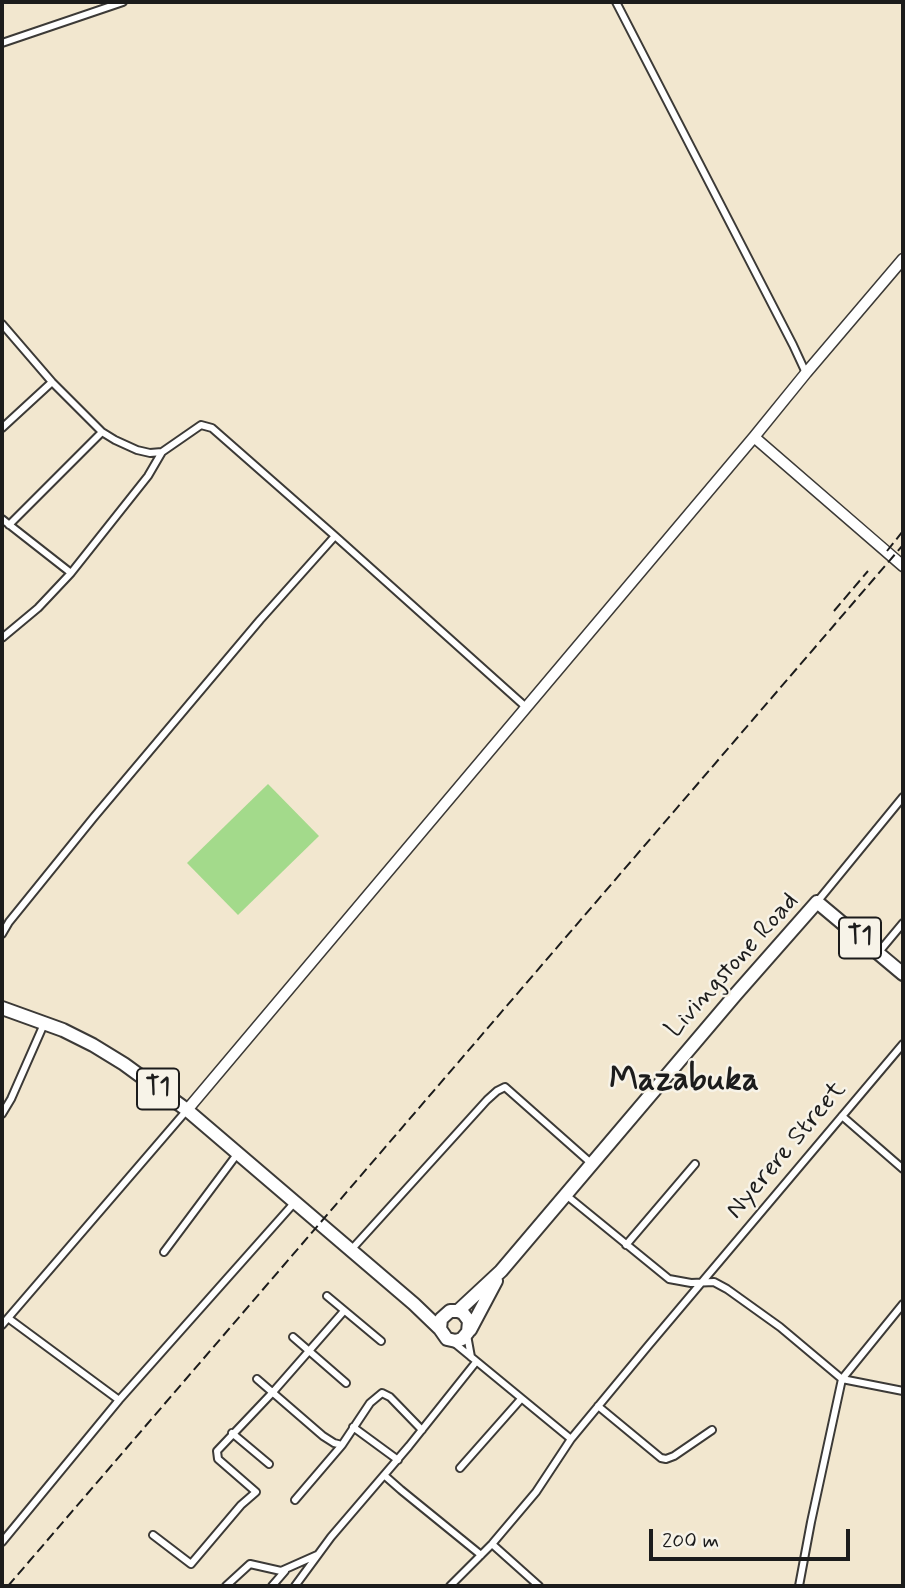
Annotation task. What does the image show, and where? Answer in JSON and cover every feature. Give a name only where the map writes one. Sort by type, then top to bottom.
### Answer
[{"type":"highway","name":"Livingstone Road","points":[[444,1315],[450,1311],[458,1311],[501,1271],[817,902],[903,974]]},
{"type":"highway","name":"T1","points":[[4,1005],[93,1045],[187,1110],[414,1304],[451,1340]]},
{"type":"highway","name":"Livingstone Road","points":[[468,1333],[501,1271]]},
{"type":"highway","name":"T1","points":[[414,1304],[444,1315]]},
{"type":"highway","points":[[451,1340],[462,1339],[468,1333],[467,1316],[458,1311]]},
{"type":"highway","points":[[440,1329],[444,1315]]},
{"type":"main road","points":[[187,1110],[903,259]]},
{"type":"main road","points":[[754,437],[903,566]]},
{"type":"street","points":[[2,43],[122,2]]},
{"type":"street","points":[[616,2],[806,373]]},
{"type":"street","points":[[2,324],[52,382],[102,432],[137,450],[162,452]]},
{"type":"street","points":[[2,428],[52,382]]},
{"type":"street","points":[[2,638],[38,608],[71,573],[148,476],[162,452],[195,428],[206,425],[527,708]]},
{"type":"street","points":[[9,525],[102,432]]},
{"type":"street","points":[[2,519],[71,573]]},
{"type":"street","points":[[2,934],[94,817],[260,620],[335,536]]},
{"type":"street","points":[[817,902],[903,797]]},
{"type":"street","points":[[878,953],[903,923]]},
{"type":"street","points":[[2,1114],[45,1023]]},
{"type":"street","name":"Nyerere Street","points":[[450,1586],[492,1544],[536,1492],[571,1439],[598,1406],[903,1044]]},
{"type":"street","points":[[351,1250],[487,1100],[505,1087],[592,1164]]},
{"type":"street","points":[[2,1325],[187,1110]]},
{"type":"street","points":[[842,1116],[903,1169]]},
{"type":"street","points":[[164,1252],[238,1153]]},
{"type":"street","points":[[626,1245],[695,1164]]},
{"type":"street","points":[[566,1195],[670,1279],[714,1282],[727,1289],[780,1327],[842,1380],[903,1391]]},
{"type":"street","points":[[2,1542],[119,1401],[295,1202]]},
{"type":"street","points":[[327,1296],[381,1341]]},
{"type":"street","points":[[799,1586],[842,1380],[903,1304]]},
{"type":"street","points":[[153,1535],[191,1564],[241,1505],[256,1492],[218,1459],[217,1451],[344,1311]]},
{"type":"street","points":[[8,1318],[119,1401]]},
{"type":"street","points":[[295,1586],[422,1430],[474,1360],[468,1333]]},
{"type":"street","points":[[293,1337],[346,1383]]},
{"type":"street","points":[[451,1340],[571,1439]]},
{"type":"street","points":[[257,1379],[323,1436],[342,1445]]},
{"type":"street","points":[[295,1500],[342,1445],[370,1403],[382,1393],[390,1397],[422,1430]]},
{"type":"street","points":[[460,1468],[521,1399]]},
{"type":"street","points":[[598,1406],[661,1458],[674,1456],[712,1430]]},
{"type":"street","points":[[353,1427],[398,1460]]},
{"type":"street","points":[[232,1433],[269,1464]]},
{"type":"street","points":[[384,1475],[481,1555]]},
{"type":"street","points":[[492,1544],[539,1586]]},
{"type":"street","points":[[226,1586],[250,1564],[279,1571],[318,1555]]},
{"type":"street","points":[[272,1586],[286,1570]]},
{"type":"green space","points":[[268,784],[319,836],[238,915],[187,863]]},
{"type":"railway","points":[[887,551],[903,531]]},
{"type":"railway","points":[[8,1586],[903,545]]},
{"type":"railway","points":[[834,611],[868,571]]},
{"type":"district","name":"Mazabuka","points":[[684,1082]]}]
